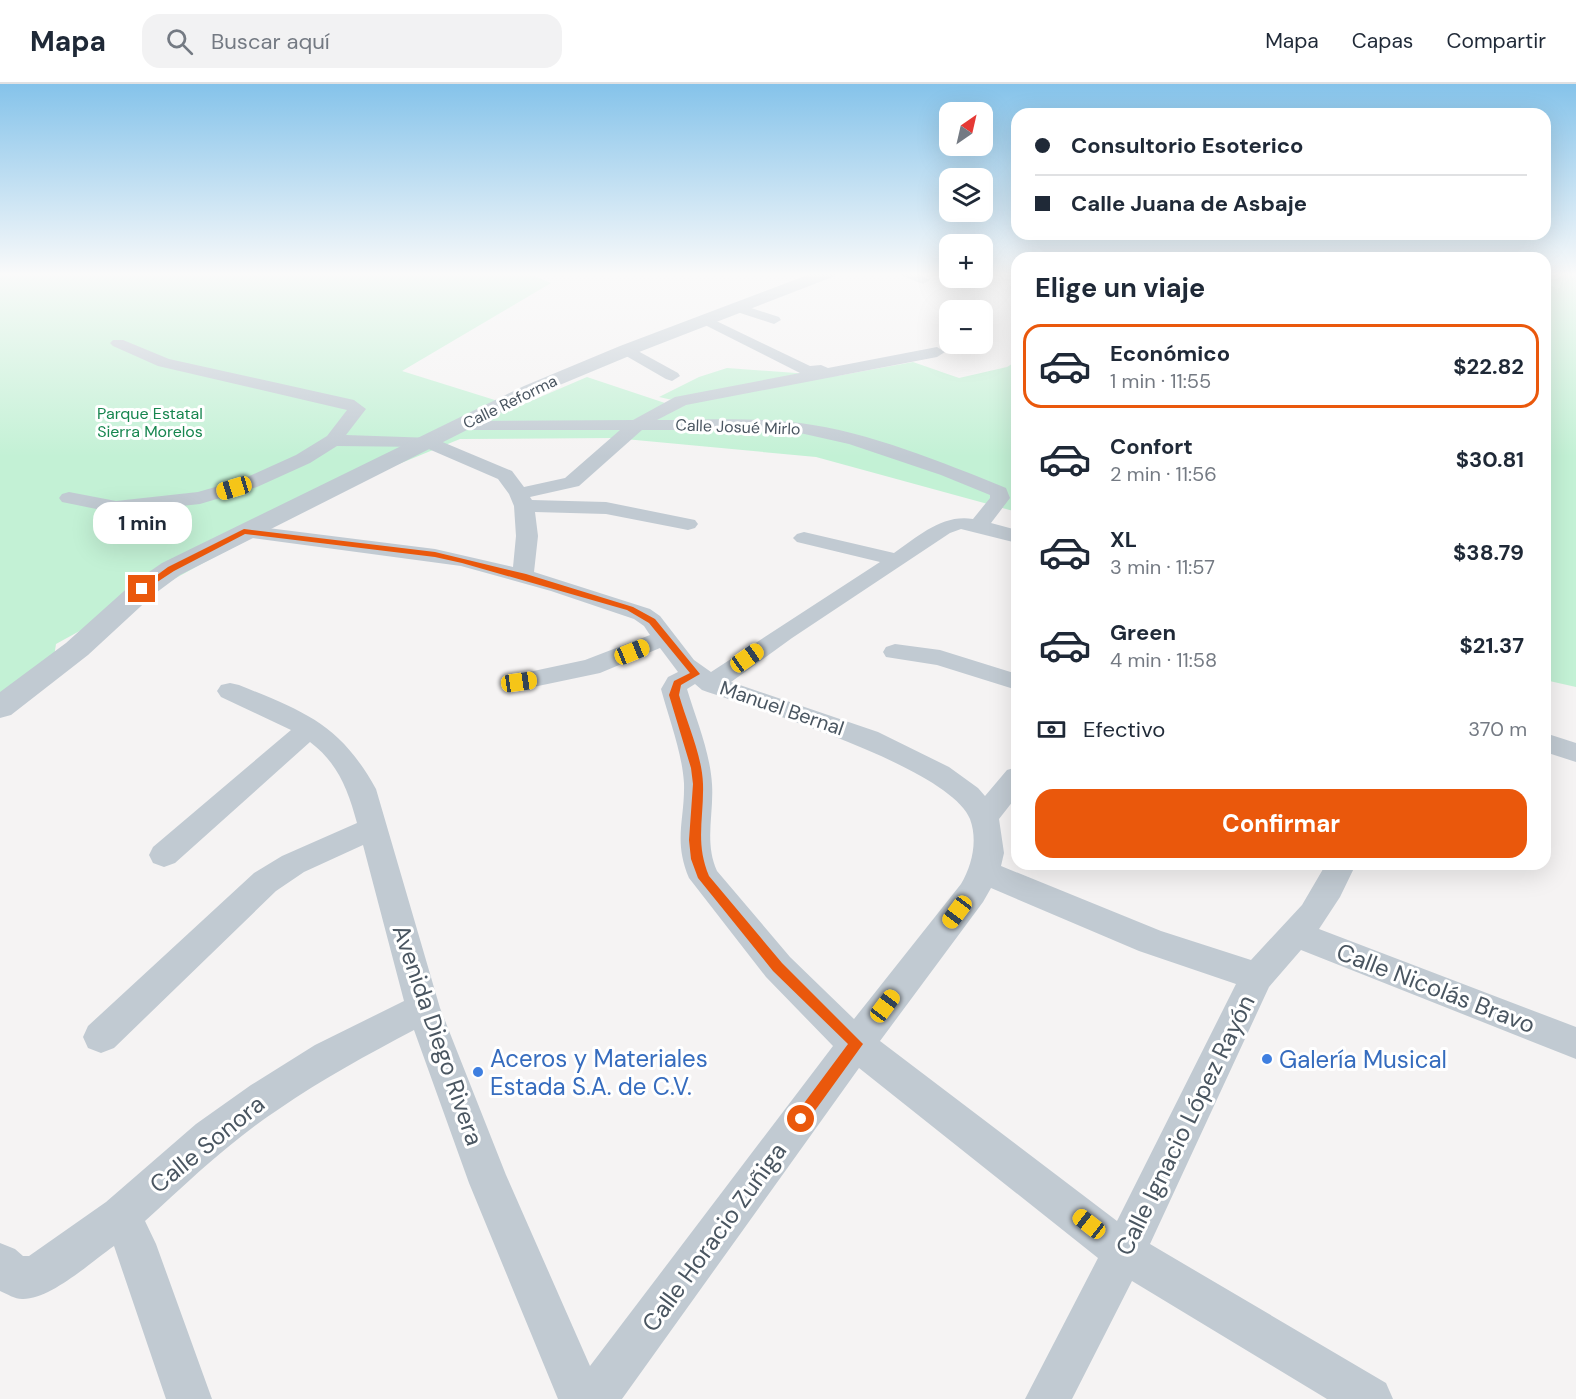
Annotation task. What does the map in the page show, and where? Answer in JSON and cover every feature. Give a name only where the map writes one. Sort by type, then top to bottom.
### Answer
[{"type":"street","name":"Calle Reforma","points":[[0,708],[77,649],[157,578],[244,531],[531,390],[671,334]]},
{"type":"street","points":[[734,334],[805,370],[838,372]]},
{"type":"street","points":[[69,498],[116,507],[152,505],[200,498],[250,483],[303,459],[333,440],[357,409],[354,406],[164,363],[142,356],[118,343]]},
{"type":"street","points":[[627,350],[672,376]]},
{"type":"street","points":[[522,500],[577,479],[637,425],[657,412],[681,401],[937,352]]},
{"type":"street","name":"Calle Josué Mirlo","points":[[463,425],[772,426],[831,434],[959,474],[992,488],[1001,495],[978,525]]},
{"type":"street","points":[[333,440],[427,442],[506,475],[522,500],[526,536],[523,576]]},
{"type":"street","points":[[522,500],[606,508],[688,524]]},
{"type":"street","points":[[1011,535],[978,525],[951,524],[898,561],[793,627],[703,679],[677,683],[674,695],[696,768],[698,784],[694,840],[696,859],[704,878],[778,967],[856,1044],[1125,1252],[1370,1399]]},
{"type":"street","name":"Manuel Bernal","points":[[244,531],[435,555],[523,576],[630,609],[652,621],[703,679],[831,724],[902,755],[939,774],[968,795],[984,817],[989,853],[984,872]]},
{"type":"street","points":[[804,538],[898,561]]},
{"type":"street","points":[[519,682],[591,667],[665,638]]},
{"type":"street","points":[[896,652],[940,658],[1011,680]]},
{"type":"street","name":"Avenida Diego Rivera","points":[[230,691],[280,712],[310,728],[332,745],[353,768],[363,789],[423,1008],[489,1183],[581,1399]]},
{"type":"street","points":[[164,855],[310,728]]},
{"type":"street","points":[[1551,744],[1576,753]]},
{"type":"street","points":[[984,817],[1011,784]]},
{"type":"street","points":[[102,1037],[265,882],[293,864],[373,828]]},
{"type":"street","name":"Calle Ignacio López Rayón","points":[[1048,1399],[1125,1252],[1257,977],[1313,915],[1338,870]]},
{"type":"street","points":[[984,872],[1151,941],[1257,977]]},
{"type":"street","name":"Calle Horacio Zuñiga","points":[[594,1399],[856,1044],[972,893],[984,872]]},
{"type":"street","name":"Calle Nicolás Bravo","points":[[1295,934],[1576,1043]]},
{"type":"street","name":"Calle Sonora","points":[[0,1264],[14,1277],[25,1279],[39,1274],[120,1216],[210,1137],[264,1097],[328,1057],[423,1008]]},
{"type":"street","points":[[120,1216],[135,1244],[189,1399]]},
{"type":"green space","name":"Parque Estatal Sierra Morelos","points":[[0,334],[464,334],[402,371],[517,407],[587,377],[674,406],[686,403],[659,397],[699,377],[727,368],[837,376],[913,362],[959,378],[1011,365],[1011,510],[816,457],[614,438],[460,439],[384,470],[205,562],[56,644],[52,670],[0,707]]},
{"type":"green space","points":[[1551,334],[1576,334],[1576,687],[1551,681]]},
{"type":"place","name":"Galería Musical","points":[[1267,1059]]},
{"type":"place","name":"Aceros y Materiales Estada S.A. de C.V.","points":[[478,1072]]},
{"type":"route","points":[[142,589],[171,569],[244,531],[463,560],[630,609],[652,621],[695,674],[677,683],[674,695],[696,768],[698,784],[694,840],[696,859],[704,878],[778,967],[856,1044],[801,1119]]}]
